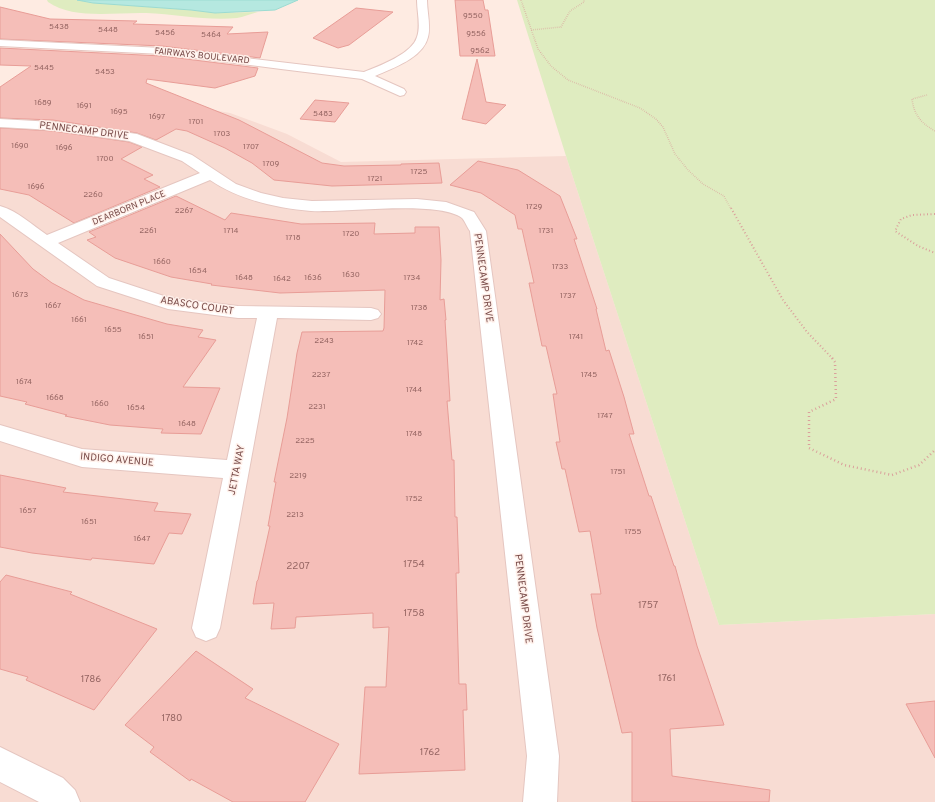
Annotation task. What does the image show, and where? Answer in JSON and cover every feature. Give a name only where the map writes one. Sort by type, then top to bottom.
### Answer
[{"type":"street","points":[[365,76],[398,62],[414,50],[423,38],[422,0]]},
{"type":"street","name":"FAIRWAYS BOULEVARD","points":[[0,43],[162,51],[365,76],[400,92]]},
{"type":"street","name":"PENNECAMP DRIVE","points":[[0,123],[53,126],[132,137],[187,158],[231,187],[256,197],[283,203],[312,206],[417,204],[446,208],[468,215],[478,231],[543,756],[540,802]]},
{"type":"street","name":"DEARBORN PLACE","points":[[46,242],[212,174]]},
{"type":"street","name":"ABASCO COURT","points":[[0,211],[9,215],[103,282],[168,303],[238,312],[371,314]]},
{"type":"street","name":"JETTA WAY","points":[[206,628],[268,313]]},
{"type":"street","name":"INDIGO AVENUE","points":[[0,433],[82,458],[237,470]]},
{"type":"street","points":[[0,764],[51,790],[63,802]]},
{"type":"path","points":[[521,0],[538,49],[551,66],[568,80],[640,108],[656,119],[663,127],[675,154],[688,170],[703,184],[724,196],[783,300],[807,332],[836,362],[836,399],[809,412],[809,448],[844,465],[892,475],[919,465],[935,450]]},
{"type":"path","points":[[531,30],[561,28],[570,11],[584,2],[584,0]]},
{"type":"path","points":[[927,94],[912,99],[912,108],[915,115],[922,123],[935,131]]},
{"type":"path","points":[[935,214],[912,215],[901,219],[895,231],[918,246],[935,253]]},
{"type":"shaded area","points":[[0,88],[154,100],[230,113],[287,134],[341,162],[566,156],[719,625],[935,614],[935,802],[0,802]]},
{"type":"green space","points":[[47,0],[77,0],[93,3],[215,13],[258,12],[240,18],[226,19],[146,13],[95,14],[58,8]]},
{"type":"green space","points":[[517,0],[935,0],[935,614],[719,625],[566,156]]},
{"type":"water","points":[[77,0],[298,0],[275,10],[215,13],[93,3]]},
{"type":"building","points":[[455,0],[483,0],[485,10],[488,10],[495,56],[460,56]]},
{"type":"building","points":[[0,7],[50,19],[137,21],[133,24],[233,27],[227,34],[268,32],[260,58],[162,46],[0,39]]},
{"type":"building","points":[[356,8],[393,12],[349,45],[338,48],[313,38]]},
{"type":"building","points":[[0,48],[162,56],[258,68],[255,76],[215,88],[147,79],[146,83],[239,120],[322,163],[344,166],[439,163],[442,183],[332,186],[274,180],[252,163],[225,148],[187,131],[176,129],[156,140],[137,133],[53,120],[0,118],[0,87],[31,66],[0,65]]},
{"type":"building","points":[[477,59],[486,102],[506,105],[486,124],[462,119]]},
{"type":"building","points":[[315,100],[349,103],[335,122],[300,119]]},
{"type":"building","points":[[0,128],[53,131],[129,142],[142,147],[121,159],[153,175],[144,179],[160,187],[74,223],[29,195],[0,189]]},
{"type":"building","points":[[478,161],[518,170],[560,196],[577,239],[574,239],[597,309],[606,351],[609,350],[634,434],[629,434],[649,496],[651,496],[675,566],[697,646],[724,725],[670,729],[672,776],[770,790],[769,802],[632,802],[632,732],[622,733],[597,628],[591,594],[601,594],[590,531],[579,532],[565,469],[562,469],[556,442],[560,442],[553,394],[557,394],[546,346],[542,346],[529,283],[534,283],[522,229],[518,229],[515,215],[481,193],[450,185]]},
{"type":"building","points":[[176,196],[225,220],[231,213],[301,224],[375,223],[374,234],[415,233],[415,227],[439,227],[441,260],[440,300],[444,299],[446,320],[450,401],[447,401],[452,460],[454,460],[455,517],[457,517],[459,573],[456,573],[459,684],[466,684],[467,710],[463,710],[465,770],[359,774],[365,687],[386,687],[389,627],[373,628],[373,613],[296,617],[295,628],[271,629],[274,603],[253,604],[270,526],[268,526],[276,482],[274,482],[302,332],[383,331],[385,290],[280,293],[211,285],[212,284],[171,277],[115,258],[87,240],[96,237],[89,232]]},
{"type":"building","points":[[0,234],[33,269],[52,283],[84,300],[167,324],[203,330],[198,337],[216,340],[183,387],[220,388],[201,434],[161,433],[163,429],[110,425],[65,416],[67,415],[25,404],[27,402],[0,396]]},
{"type":"building","points":[[0,475],[66,488],[63,492],[158,503],[154,511],[191,514],[182,534],[169,533],[154,564],[92,558],[91,560],[32,553],[0,547]]},
{"type":"building","points":[[6,575],[72,592],[70,594],[157,629],[94,710],[26,680],[28,677],[0,669],[0,582]]},
{"type":"building","points":[[196,651],[253,689],[245,698],[339,744],[305,802],[233,802],[191,779],[190,781],[150,752],[154,747],[125,725]]},
{"type":"building","points":[[935,701],[935,758],[906,704]]}]
